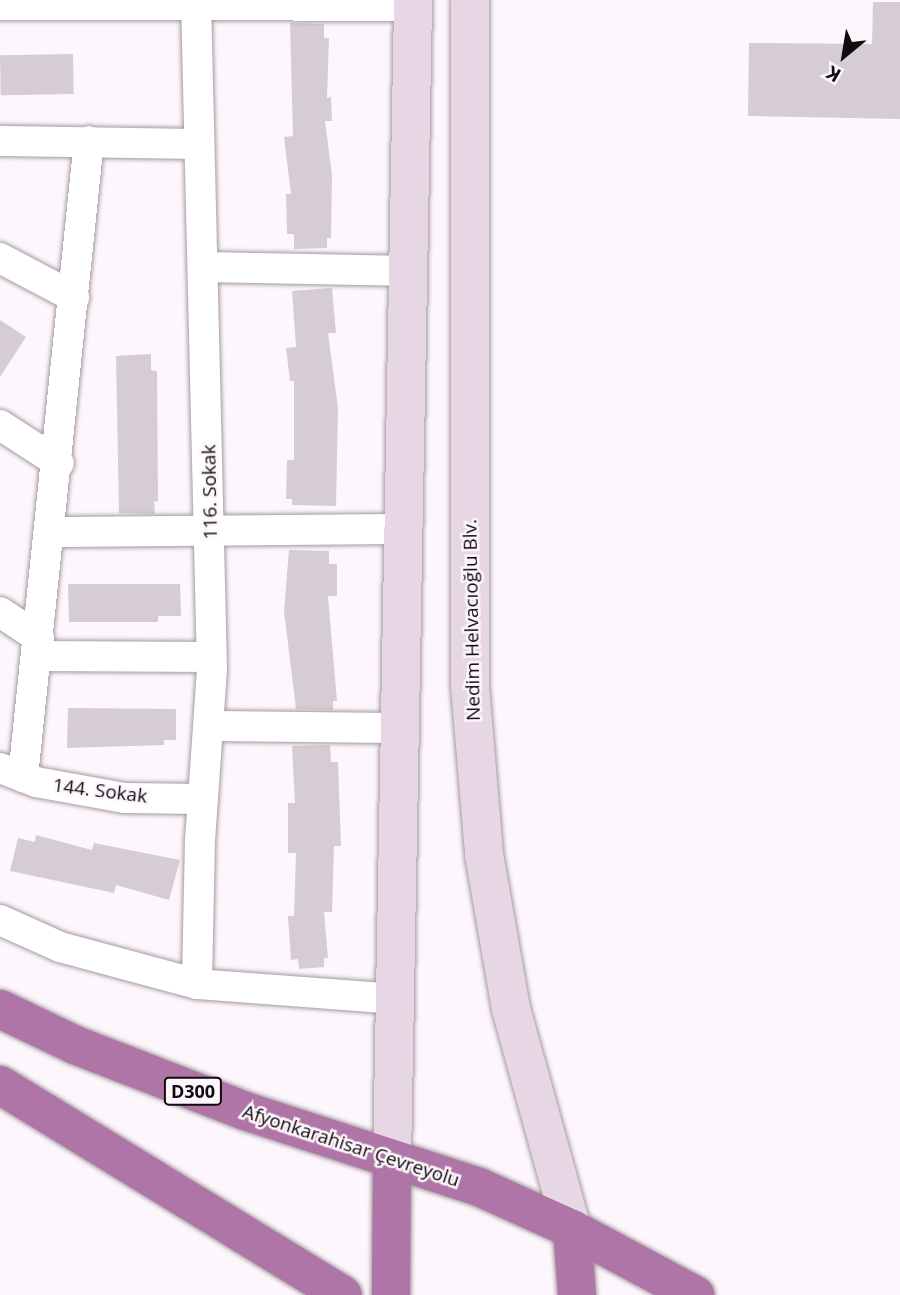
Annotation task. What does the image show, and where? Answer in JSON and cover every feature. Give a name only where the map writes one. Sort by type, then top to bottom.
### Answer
[{"type":"highway","name":"Afyonkarahisar Çevreyolu","points":[[0,1009],[75,1045],[220,1102],[391,1161],[479,1187],[572,1229],[695,1295]]},
{"type":"highway","points":[[0,1085],[343,1295]]},
{"type":"highway","points":[[391,1161],[391,1295]]},
{"type":"highway","points":[[572,1229],[578,1295]]},
{"type":"main road","name":"Nedim Helvacıoğlu Blv.","points":[[470,0],[470,685],[474,737],[484,854],[511,1009],[572,1229]]},
{"type":"main road","points":[[391,1161],[411,271],[413,3]]},
{"type":"street","name":"116. Sokak","points":[[196,2],[198,144],[205,267],[212,533],[211,657],[197,984]]},
{"type":"street","points":[[0,5],[413,3]]},
{"type":"street","points":[[0,141],[198,144]]},
{"type":"street","points":[[6,772],[38,647],[59,463],[89,141]]},
{"type":"street","points":[[0,258],[74,297]]},
{"type":"street","points":[[205,267],[411,271]]},
{"type":"street","points":[[0,425],[59,463]]},
{"type":"street","points":[[52,532],[212,533],[406,529]]},
{"type":"street","points":[[0,612],[38,647],[211,657]]},
{"type":"street","points":[[208,726],[401,728]]},
{"type":"street","name":"144. Sokak","points":[[6,772],[125,798],[203,799]]},
{"type":"street","points":[[0,920],[60,947],[197,984],[395,999]]},
{"type":"building","points":[[873,2],[900,2],[900,119],[748,116],[749,43],[872,44]]},
{"type":"building","points":[[290,23],[324,24],[324,38],[329,38],[327,98],[331,97],[332,121],[325,121],[332,175],[331,238],[327,238],[327,248],[294,249],[294,234],[287,234],[286,194],[291,194],[284,137],[293,136]]},
{"type":"building","points":[[73,54],[74,94],[1,95],[0,55]]},
{"type":"building","points":[[332,288],[336,333],[328,333],[338,408],[336,506],[292,505],[292,499],[286,499],[287,460],[294,460],[294,381],[290,381],[286,348],[296,347],[292,291]]},
{"type":"building","points":[[0,320],[26,337],[0,377]]},
{"type":"building","points":[[151,354],[151,370],[157,371],[158,501],[154,502],[155,514],[119,513],[116,356]]},
{"type":"building","points":[[289,550],[329,551],[329,564],[337,564],[337,596],[328,596],[337,701],[333,701],[333,710],[296,709],[284,611]]},
{"type":"building","points":[[68,584],[180,584],[181,616],[158,616],[158,622],[69,622]]},
{"type":"building","points":[[68,708],[176,709],[176,740],[164,740],[164,745],[67,748]]},
{"type":"building","points":[[330,745],[331,762],[338,762],[341,846],[334,846],[332,912],[324,912],[328,958],[324,958],[324,967],[299,969],[298,959],[291,960],[288,916],[294,916],[296,853],[288,853],[288,803],[295,803],[292,746]]},
{"type":"building","points":[[36,835],[92,850],[94,843],[180,860],[169,900],[116,885],[114,893],[10,871],[18,838],[35,842]]}]
